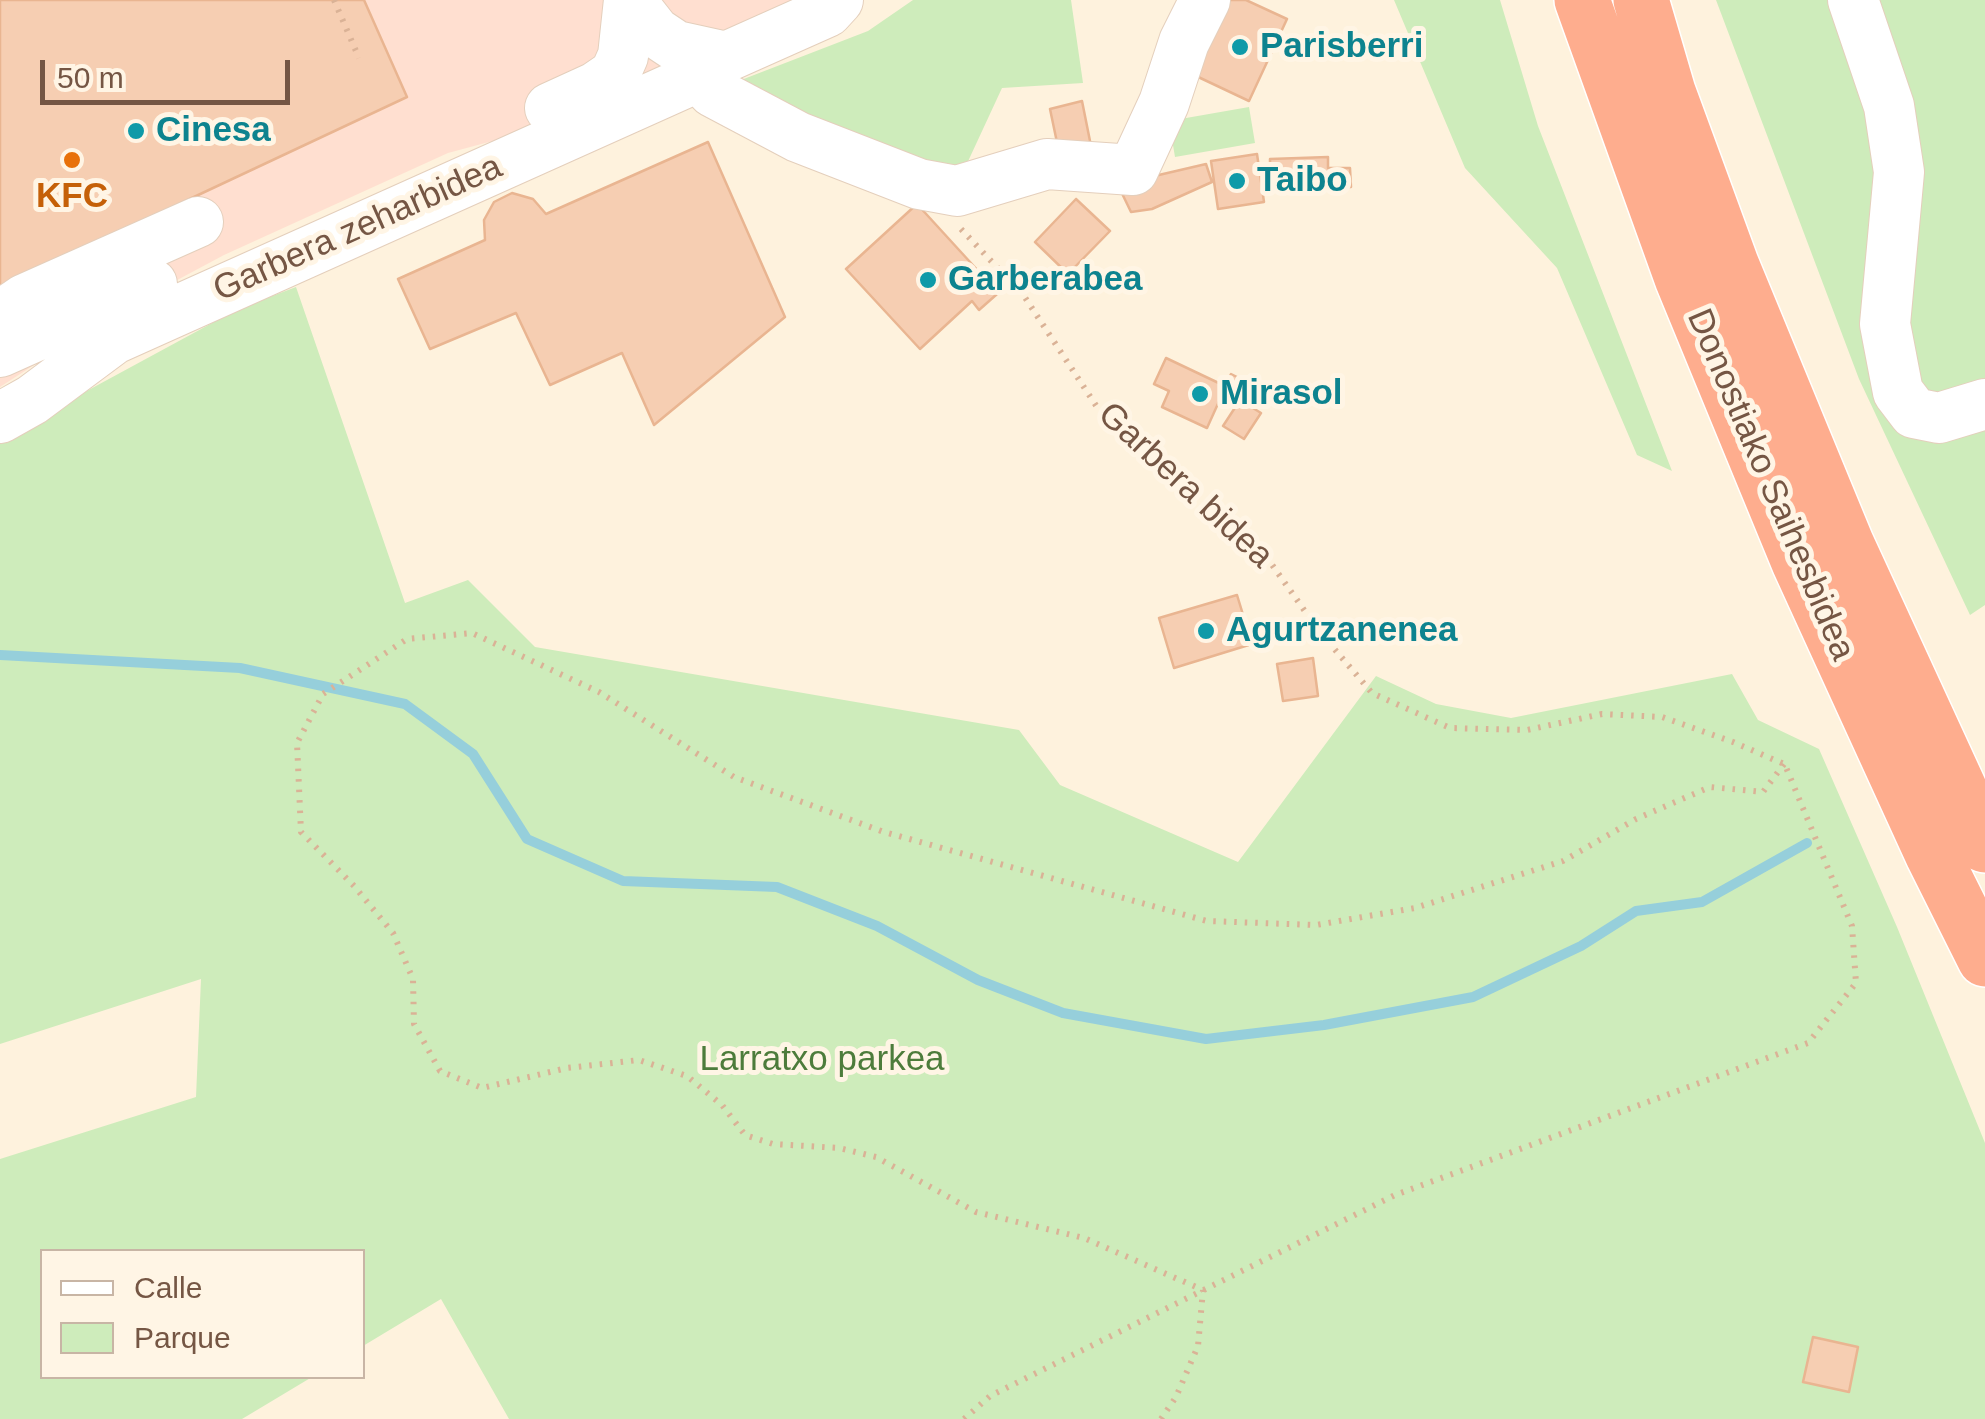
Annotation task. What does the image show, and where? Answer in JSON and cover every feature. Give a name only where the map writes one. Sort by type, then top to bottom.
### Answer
[{"type":"highway","name":"Donostiako Saihesbidea","points":[[1582,0],[1682,278],[1799,562],[1985,959]]},
{"type":"highway","name":"Donostiako Saihesbidea","points":[[1641,0],[1668,92],[1730,264],[1846,543],[1985,845]]},
{"type":"street","points":[[630,0],[655,32],[713,66],[713,92],[798,138],[919,184],[957,191],[1048,164],[1133,170],[1164,104],[1184,42],[1206,0]]},
{"type":"street","points":[[0,352],[596,87],[616,74],[624,56],[630,0]]},
{"type":"street","name":"Garbera zeharbidea","points":[[0,418],[32,400],[114,339],[713,66],[832,6],[854,9],[875,0]]},
{"type":"street","points":[[1854,0],[1888,106],[1899,172],[1885,324],[1898,392],[1914,413],[1939,418],[1985,404]]},
{"type":"street","points":[[0,316],[24,299],[198,222]]},
{"type":"path","points":[[334,0],[359,58]]},
{"type":"path","name":"Garbera bidea","points":[[919,184],[1024,296],[1098,407],[1165,472],[1258,545],[1318,630],[1372,693],[1450,728],[1527,730],[1602,714],[1662,717],[1784,764]]},
{"type":"path","points":[[1203,1290],[1084,1238],[976,1212],[876,1158],[839,1148],[773,1144],[745,1135],[722,1105],[688,1076],[639,1060],[567,1068],[482,1088],[440,1071],[414,1024],[414,979],[393,933],[301,832],[297,743],[322,694],[407,638],[472,634],[600,692],[734,778],[884,832],[1225,922],[1316,926],[1415,908],[1563,860],[1636,819],[1710,787],[1763,792],[1784,764]]},
{"type":"path","points":[[964,1419],[990,1396],[1395,1196],[1808,1043],[1856,983],[1852,926],[1784,764]]},
{"type":"path","points":[[1161,1419],[1176,1397],[1198,1346],[1203,1290]]},
{"type":"shaded area","points":[[0,0],[815,0],[500,139],[448,153],[224,255],[110,316],[0,387]]},
{"type":"green space","points":[[913,0],[1071,0],[1083,83],[1002,88],[964,170],[852,144],[723,87],[868,31]]},
{"type":"green space","points":[[1394,0],[1500,0],[1538,126],[1672,471],[1637,455],[1557,268],[1465,168]]},
{"type":"green space","points":[[1716,0],[1985,0],[1985,605],[1970,615],[1859,379]]},
{"type":"green space","points":[[1249,107],[1255,143],[1175,157],[1169,121]]},
{"type":"green space","name":"Larratxo parkea","points":[[296,287],[405,603],[468,580],[535,647],[1019,730],[1060,785],[1238,862],[1376,676],[1436,704],[1511,718],[1732,674],[1758,720],[1819,749],[1985,1143],[1985,1419],[509,1419],[441,1299],[365,1345],[365,1249],[40,1249],[40,1379],[309,1379],[242,1419],[0,1419],[0,1159],[196,1097],[201,979],[0,1044],[0,438],[238,309]]},
{"type":"building","points":[[0,0],[364,0],[407,97],[0,288]]},
{"type":"building","name":"Parisberri","points":[[1229,0],[1246,0],[1287,19],[1249,101],[1194,75]]},
{"type":"building","points":[[1082,101],[1091,146],[1059,152],[1050,109]]},
{"type":"building","points":[[708,142],[785,317],[654,425],[622,353],[550,385],[516,313],[430,349],[398,279],[485,240],[484,220],[494,202],[512,193],[533,199],[546,214]]},
{"type":"building","name":"Taibo","points":[[1257,154],[1264,202],[1218,209],[1211,161]]},
{"type":"building","points":[[1328,157],[1328,168],[1350,168],[1351,187],[1324,188],[1323,172],[1270,174],[1270,159]]},
{"type":"building","points":[[1206,164],[1212,182],[1152,209],[1131,212],[1116,181],[1146,178]]},
{"type":"building","points":[[1076,199],[1110,231],[1068,274],[1035,242]]},
{"type":"building","name":"Garberabea","points":[[917,204],[981,274],[988,268],[1005,287],[979,310],[972,301],[920,349],[846,269]]},
{"type":"building","name":"Mirasol","points":[[1166,358],[1225,386],[1231,374],[1239,378],[1229,400],[1221,397],[1207,428],[1162,407],[1169,391],[1154,384]]},
{"type":"building","points":[[1240,400],[1261,413],[1244,439],[1223,426]]},
{"type":"building","name":"Agurtzanenea","points":[[1237,595],[1252,644],[1174,668],[1159,618]]},
{"type":"building","points":[[1313,658],[1318,696],[1283,701],[1277,664]]},
{"type":"building","points":[[1813,1337],[1858,1347],[1849,1392],[1803,1382]]},
{"type":"waterway","points":[[0,655],[240,668],[405,704],[473,754],[527,839],[623,881],[777,887],[877,926],[978,980],[1063,1013],[1206,1039],[1324,1025],[1473,997],[1581,946],[1636,911],[1702,902],[1807,843]]},
{"type":"place","name":"Parisberri","points":[[1240,47]]},
{"type":"place","name":"Cinesa","points":[[136,131]]},
{"type":"place","name":"KFC","points":[[72,160]]},
{"type":"place","name":"Taibo","points":[[1237,181]]},
{"type":"place","name":"Garberabea","points":[[928,280]]},
{"type":"place","name":"Mirasol","points":[[1200,394]]},
{"type":"place","name":"Agurtzanenea","points":[[1206,631]]}]
